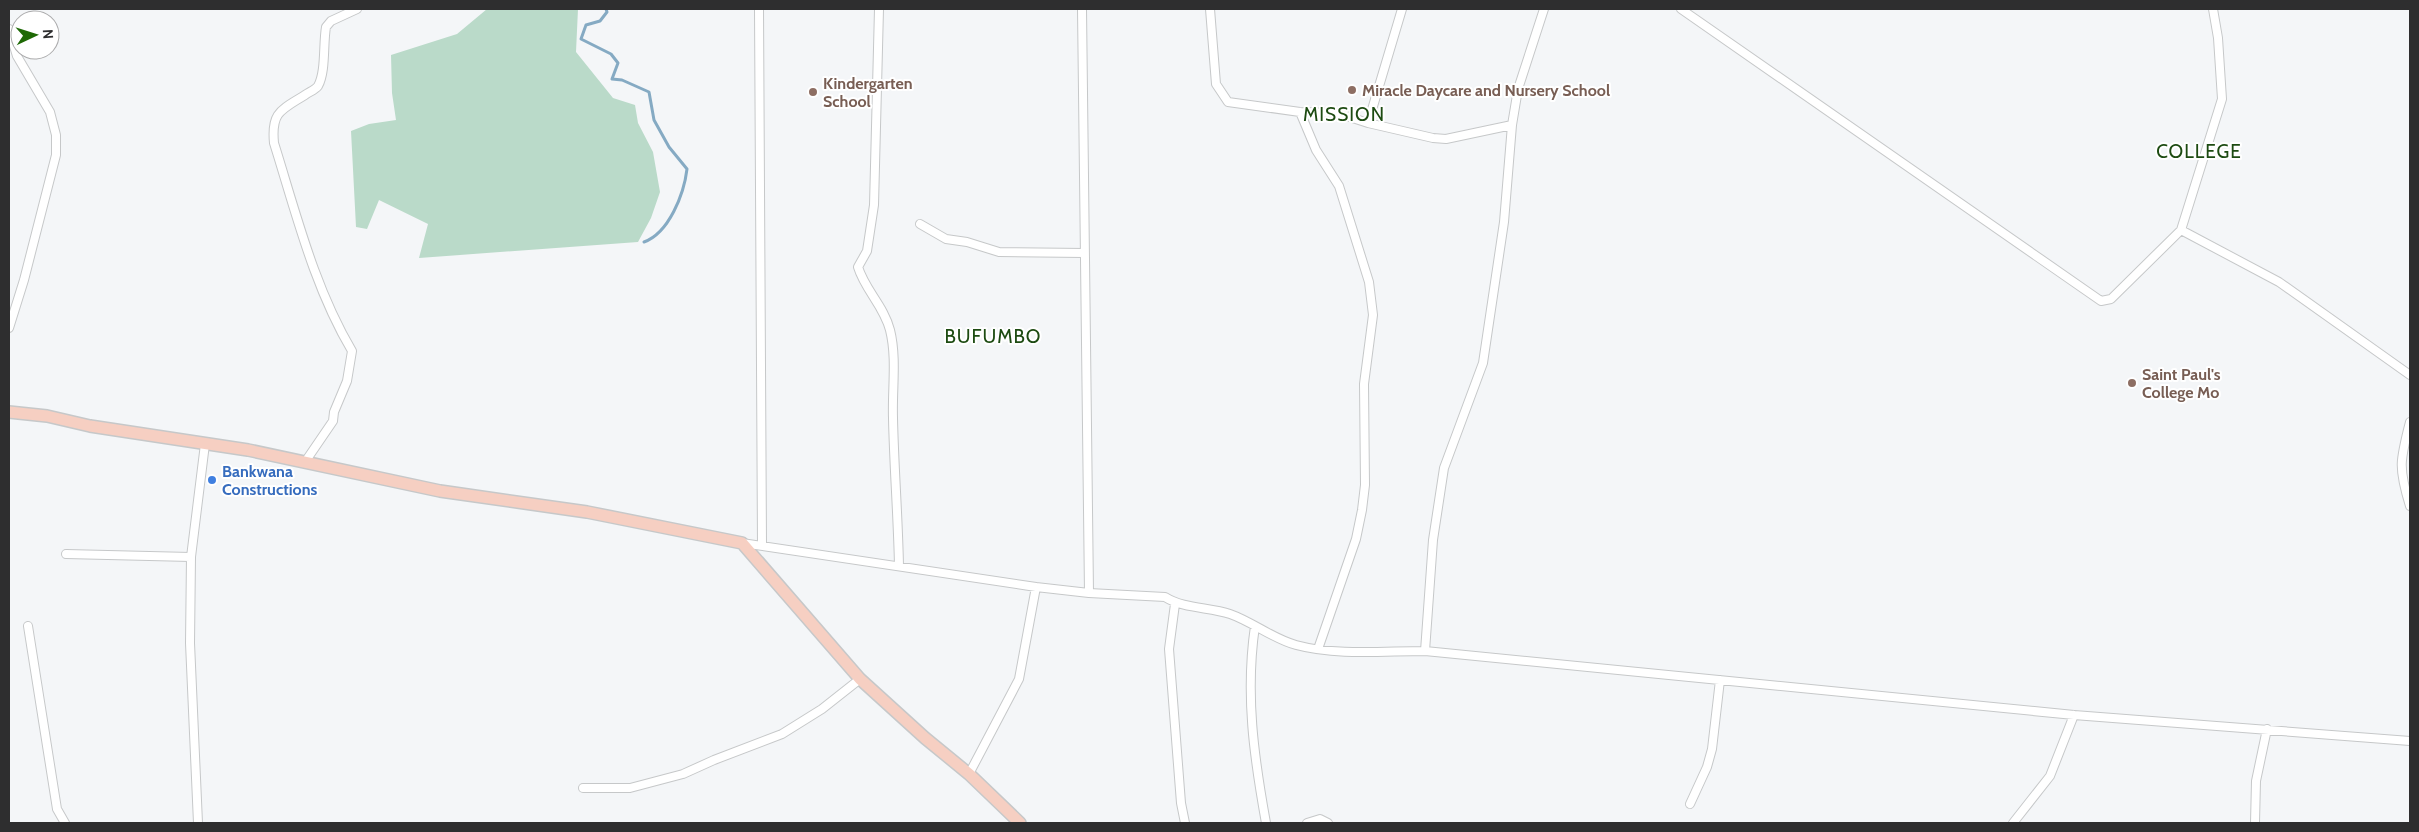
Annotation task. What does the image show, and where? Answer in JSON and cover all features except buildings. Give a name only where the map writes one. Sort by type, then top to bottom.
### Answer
[{"type":"street","points":[[305,462],[334,422],[334,412],[347,380],[352,351],[337,326],[306,248],[274,142],[274,119],[285,108],[317,88],[321,78],[326,27],[330,21],[357,9]]},
{"type":"street","points":[[759,9],[762,545]]},
{"type":"street","points":[[879,9],[874,205],[867,251],[858,267],[863,284],[878,301],[890,331],[893,357],[893,417],[899,566]]},
{"type":"street","points":[[1082,9],[1090,593]]},
{"type":"street","points":[[1210,9],[1216,84],[1228,102],[1300,112],[1337,113],[1368,123],[1433,138],[1446,139],[1512,125]]},
{"type":"street","points":[[1368,123],[1402,9]]},
{"type":"street","points":[[1425,651],[1433,540],[1444,468],[1484,363],[1504,222],[1512,125],[1518,89],[1544,9]]},
{"type":"street","points":[[1681,9],[2101,301],[2111,299],[2181,230],[2222,99],[2218,38],[2213,9]]},
{"type":"street","points":[[9,29],[17,56],[50,112],[56,135],[56,155],[24,280],[9,328]]},
{"type":"street","points":[[1300,112],[1316,150],[1339,186],[1369,282],[1373,315],[1364,384],[1365,485],[1362,510],[1356,539],[1318,649]]},
{"type":"street","points":[[920,224],[946,239],[967,242],[999,252],[1085,253]]},
{"type":"street","points":[[2181,230],[2279,282],[2410,376]]},
{"type":"street","points":[[9,412],[47,416],[90,426],[248,450],[440,491],[581,512],[742,543],[1036,587],[1090,593],[1154,595],[1165,597],[1175,604],[1223,612],[1286,642],[1318,649],[1425,651],[2074,715],[2410,741]]},
{"type":"street","points":[[2410,422],[2400,460],[2402,482],[2410,506]]},
{"type":"street","points":[[198,823],[190,642],[191,557],[205,444]]},
{"type":"street","points":[[742,543],[860,679],[925,738],[969,774],[1020,823]]},
{"type":"street","points":[[66,554],[191,557]]},
{"type":"street","points":[[969,774],[1019,679],[1036,587]]},
{"type":"street","points":[[1175,604],[1169,649],[1180,793],[1185,823]]},
{"type":"street","points":[[28,626],[58,809],[65,823]]},
{"type":"street","points":[[1255,626],[1249,663],[1250,687],[1255,764],[1266,823]]},
{"type":"street","points":[[583,788],[630,788],[683,774],[782,734],[822,709],[860,679]]},
{"type":"street","points":[[1690,804],[1708,767],[1712,749],[1720,680]]},
{"type":"street","points":[[2013,823],[2050,776],[2074,715]]},
{"type":"street","points":[[2255,823],[2256,781],[2266,729]]},
{"type":"street","points":[[1307,823],[1320,819],[1328,823]]},
{"type":"green space","points":[[487,9],[578,9],[576,52],[613,98],[635,105],[638,123],[653,152],[660,192],[651,218],[638,242],[419,258],[428,224],[379,200],[367,229],[356,227],[351,131],[369,124],[396,120],[392,93],[391,55],[457,34]]},
{"type":"waterway","points":[[606,9],[607,12],[600,21],[586,25],[581,39],[611,54],[618,63],[612,79],[622,80],[649,92],[654,120],[669,147],[687,169],[683,190],[674,212],[661,230],[644,242]]},
{"type":"place","name":"Miracle Daycare and Nursery School","points":[[1352,90]]},
{"type":"place","name":"Kindergarten School","points":[[813,92]]},
{"type":"place","name":"Saint Paul's College Mo","points":[[2132,383]]},
{"type":"place","name":"Bankwana Constructions","points":[[212,480]]},
{"type":"district","name":"MISSION","points":[[1344,114]]},
{"type":"district","name":"COLLEGE","points":[[2199,151]]},
{"type":"district","name":"BUFUMBO","points":[[993,336]]}]
